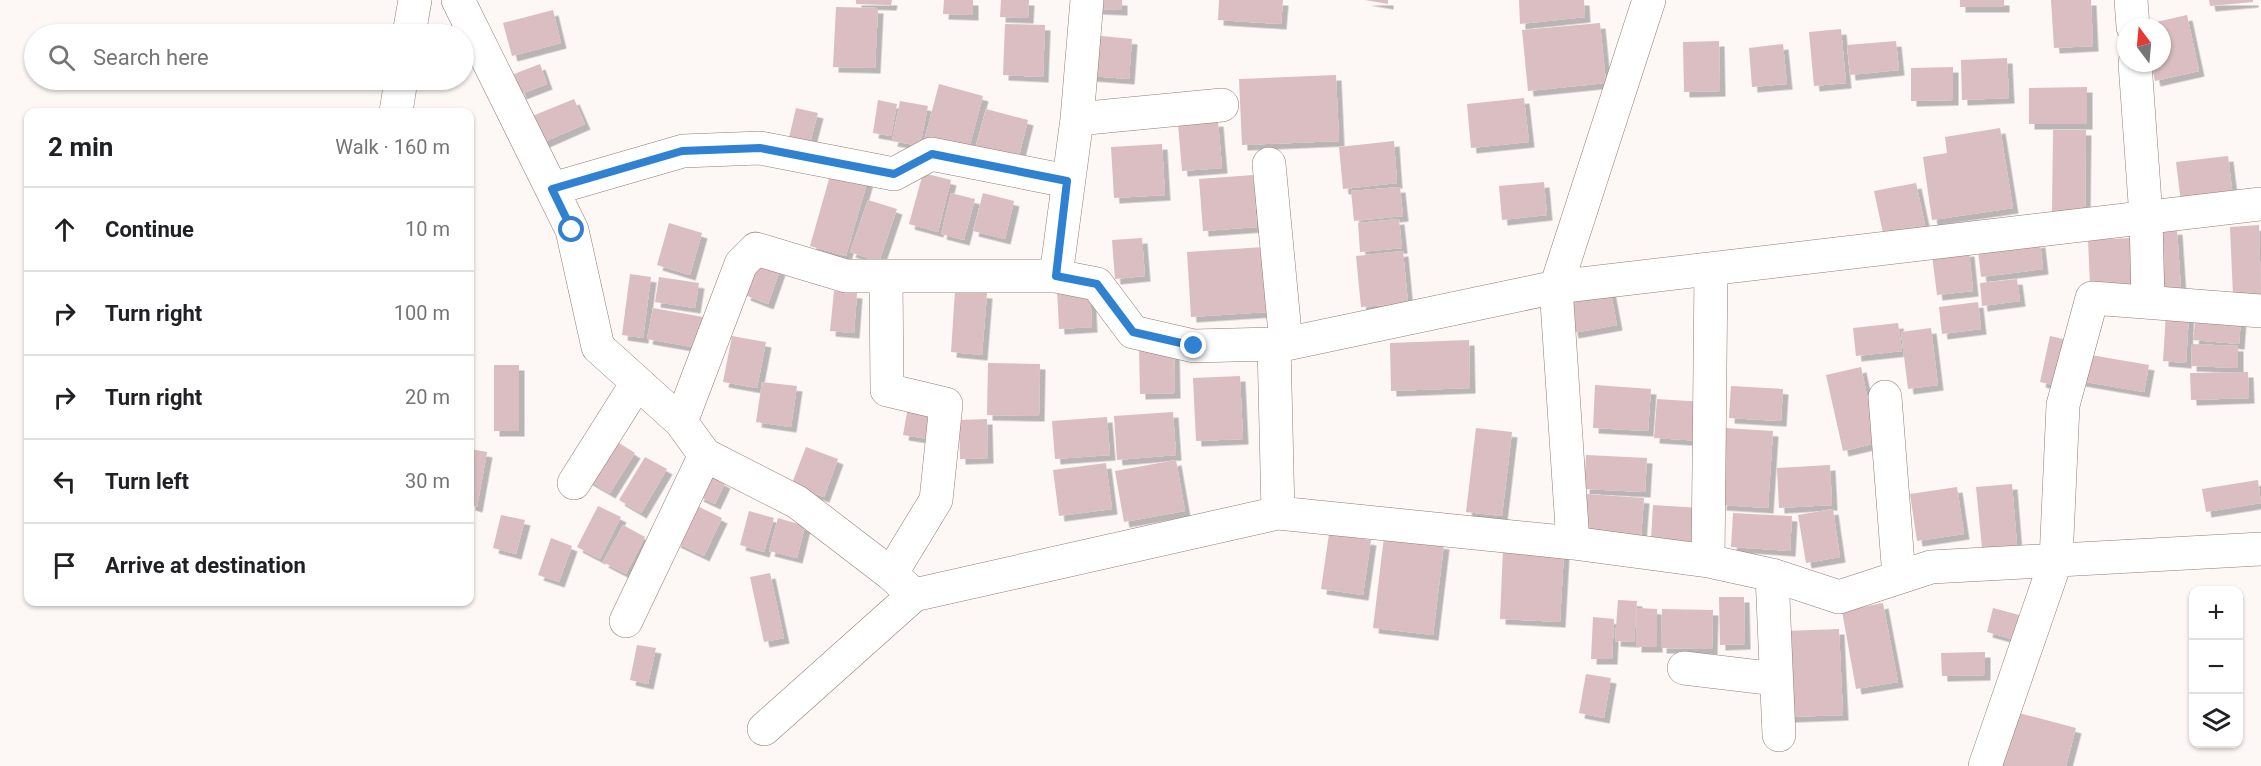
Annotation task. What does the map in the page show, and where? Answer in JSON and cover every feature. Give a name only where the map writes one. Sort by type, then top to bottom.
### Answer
[{"type":"street","points":[[411,24],[415,0]]},
{"type":"street","points":[[458,0],[470,24]]},
{"type":"street","points":[[1056,276],[1077,119],[1087,0]]},
{"type":"street","points":[[1573,543],[1556,287],[1648,0]]},
{"type":"street","points":[[2131,0],[2132,18]]},
{"type":"street","points":[[474,32],[572,230],[598,347],[681,422],[705,455],[797,502],[903,585],[1278,513],[1573,543],[1708,561],[1772,575],[1839,597],[1931,567],[2261,549]]},
{"type":"street","points":[[2136,72],[2146,217],[2148,302]]},
{"type":"street","points":[[397,108],[399,90]]},
{"type":"street","points":[[1077,119],[1222,105]]},
{"type":"street","points":[[552,189],[682,151],[760,148],[894,174],[932,154],[1067,181]]},
{"type":"street","points":[[1269,164],[1280,344],[1278,513]]},
{"type":"street","points":[[681,422],[741,264],[756,249],[846,276],[1056,276],[1097,284],[1133,332],[1194,346],[1280,344],[1556,287],[2261,204]]},
{"type":"street","points":[[1708,561],[1711,269]]},
{"type":"street","points":[[764,729],[903,585],[936,500],[946,404],[887,390],[886,276]]},
{"type":"street","points":[[1985,766],[2056,560],[2063,405],[2092,298],[2261,311]]},
{"type":"street","points":[[574,483],[637,383]]},
{"type":"street","points":[[1885,397],[1899,577]]},
{"type":"street","points":[[626,621],[705,455]]},
{"type":"street","points":[[1772,575],[1779,735]]},
{"type":"street","points":[[1684,668],[1776,679]]},
{"type":"building","points":[[856,0],[892,0],[891,5],[856,4]]},
{"type":"building","points":[[944,0],[973,0],[973,15],[943,14]]},
{"type":"building","points":[[1001,0],[1029,0],[1028,18],[1000,17]]},
{"type":"building","points":[[1097,0],[1122,0],[1122,10],[1097,9]]},
{"type":"building","points":[[1219,0],[1283,0],[1281,24],[1218,20]]},
{"type":"building","points":[[1365,0],[1388,0],[1388,4]]},
{"type":"building","points":[[1519,0],[1584,0],[1585,17],[1520,24]]},
{"type":"building","points":[[1960,0],[2004,0],[2004,7],[1960,7]]},
{"type":"building","points":[[2051,0],[2091,0],[2093,46],[2054,48]]},
{"type":"building","points":[[2209,0],[2253,0],[2253,2],[2210,6]]},
{"type":"building","points":[[836,7],[878,8],[875,68],[833,67]]},
{"type":"building","points":[[553,10],[561,43],[512,56],[503,23]]},
{"type":"building","points":[[2187,15],[2199,71],[2155,81],[2153,72],[2171,72],[2171,19]]},
{"type":"building","points":[[1600,23],[1606,83],[1528,91],[1522,30]]},
{"type":"building","points":[[1005,24],[1045,25],[1043,77],[1003,75]]},
{"type":"building","points":[[1841,29],[1846,83],[1814,86],[1809,32]]},
{"type":"building","points":[[1092,35],[1132,39],[1129,79],[1089,76]]},
{"type":"building","points":[[1719,41],[1720,91],[1684,92],[1683,42]]},
{"type":"building","points":[[1896,41],[1899,70],[1850,75],[1847,45]]},
{"type":"building","points":[[1783,44],[1787,84],[1752,87],[1749,48]]},
{"type":"building","points":[[2007,58],[2009,98],[1962,100],[1961,60]]},
{"type":"building","points":[[540,64],[547,84],[521,94],[514,74]]},
{"type":"building","points":[[1953,67],[1953,100],[1911,101],[1911,68]]},
{"type":"building","points":[[1336,75],[1339,141],[1242,145],[1239,79]]},
{"type":"building","points":[[939,84],[983,96],[968,152],[924,141]]},
{"type":"building","points":[[2087,87],[2087,124],[2029,124],[2029,88]]},
{"type":"building","points":[[1524,98],[1529,142],[1471,148],[1467,104]]},
{"type":"building","points":[[574,99],[585,124],[542,143],[530,117]]},
{"type":"building","points":[[878,100],[897,104],[891,136],[873,133]]},
{"type":"building","points":[[900,101],[928,106],[920,146],[892,141]]},
{"type":"building","points":[[796,108],[818,113],[809,147],[788,142]]},
{"type":"building","points":[[986,109],[1028,120],[1016,168],[973,156]]},
{"type":"building","points":[[1218,121],[1222,168],[1182,171],[1178,124]]},
{"type":"building","points":[[2000,128],[2013,208],[1932,220],[1923,157],[1947,153],[1945,137]]},
{"type":"building","points":[[2053,130],[2086,130],[2085,213],[2052,212]]},
{"type":"building","points":[[1394,141],[1397,183],[1343,189],[1339,147]]},
{"type":"building","points":[[1162,144],[1165,195],[1114,198],[1111,147]]},
{"type":"building","points":[[2228,156],[2233,197],[2181,203],[2176,162]]},
{"type":"building","points":[[833,165],[869,176],[846,256],[810,246]]},
{"type":"building","points":[[923,173],[951,180],[938,232],[909,224]]},
{"type":"building","points":[[1253,175],[1257,227],[1203,231],[1199,179]]},
{"type":"building","points":[[1544,182],[1547,215],[1502,220],[1499,186]]},
{"type":"building","points":[[1916,183],[1926,230],[1884,238],[1874,191]]},
{"type":"building","points":[[1400,187],[1403,216],[1354,221],[1351,191]]},
{"type":"building","points":[[951,193],[975,199],[964,240],[941,234]]},
{"type":"building","points":[[983,193],[1014,201],[1005,239],[973,231]]},
{"type":"building","points":[[868,200],[897,209],[879,262],[850,252]]},
{"type":"building","points":[[1399,219],[1402,248],[1360,252],[1358,223]]},
{"type":"building","points":[[669,223],[702,233],[690,275],[657,265]]},
{"type":"building","points":[[2259,225],[2261,295],[2233,296],[2230,227]]},
{"type":"building","points":[[2177,229],[2181,289],[2158,291],[2155,231]]},
{"type":"building","points":[[1142,238],[1145,276],[1115,279],[1112,240]]},
{"type":"building","points":[[2130,238],[2132,283],[2090,285],[2088,240]]},
{"type":"building","points":[[2040,242],[2043,269],[1981,277],[1978,250]]},
{"type":"building","points":[[1264,247],[1267,312],[1191,317],[1187,252]]},
{"type":"building","points":[[1403,251],[1408,303],[1361,307],[1356,256]]},
{"type":"building","points":[[1969,251],[1973,291],[1937,295],[1932,255]]},
{"type":"building","points":[[757,262],[780,270],[768,304],[745,295]]},
{"type":"building","points":[[630,274],[651,277],[643,338],[622,335]]},
{"type":"building","points":[[659,277],[699,283],[695,308],[655,302]]},
{"type":"building","points":[[2017,279],[2020,301],[1982,306],[1980,283]]},
{"type":"building","points":[[1090,288],[1092,327],[1059,329],[1057,289]]},
{"type":"building","points":[[1610,288],[1617,325],[1573,333],[1566,296]]},
{"type":"building","points":[[834,291],[857,293],[854,333],[830,331]]},
{"type":"building","points":[[955,291],[987,293],[982,355],[951,352]]},
{"type":"building","points":[[1978,302],[1981,329],[1942,334],[1939,307]]},
{"type":"building","points":[[653,308],[703,317],[698,348],[647,339]]},
{"type":"building","points":[[2166,313],[2189,314],[2186,363],[2163,361]]},
{"type":"building","points":[[2196,315],[2241,319],[2239,344],[2193,340]]},
{"type":"building","points":[[1898,323],[1902,351],[1856,356],[1853,328]]},
{"type":"building","points":[[1931,328],[1938,385],[1908,389],[1901,332]]},
{"type":"building","points":[[732,336],[766,342],[757,388],[723,382]]},
{"type":"building","points":[[2050,336],[2072,341],[2062,387],[2040,382]]},
{"type":"building","points":[[1469,340],[1470,388],[1391,391],[1390,343]]},
{"type":"building","points":[[2192,344],[2238,346],[2238,368],[2191,366]]},
{"type":"building","points":[[1174,345],[1175,393],[1140,394],[1139,347]]},
{"type":"building","points":[[2085,354],[2149,365],[2144,392],[2080,381]]},
{"type":"building","points":[[988,363],[1040,364],[1039,416],[987,415]]},
{"type":"building","points":[[494,365],[519,365],[519,431],[494,431]]},
{"type":"building","points":[[1861,367],[1877,443],[1843,451],[1826,375]]},
{"type":"building","points":[[2248,372],[2249,398],[2191,400],[2190,373]]},
{"type":"building","points":[[1240,376],[1243,439],[1196,441],[1193,378]]},
{"type":"building","points":[[762,382],[797,386],[791,427],[756,422]]},
{"type":"building","points":[[1595,385],[1651,389],[1648,431],[1593,428]]},
{"type":"building","points":[[1731,386],[1783,389],[1781,421],[1729,418]]},
{"type":"building","points":[[1657,399],[1704,402],[1702,441],[1654,438]]},
{"type":"building","points":[[908,407],[939,412],[935,440],[903,435]]},
{"type":"building","points":[[1173,412],[1176,455],[1117,460],[1114,416]]},
{"type":"building","points":[[1107,417],[1110,455],[1055,459],[1052,421]]},
{"type":"building","points":[[987,419],[988,458],[960,459],[959,420]]},
{"type":"building","points":[[1476,428],[1512,432],[1502,516],[1466,512]]},
{"type":"building","points":[[1725,428],[1773,431],[1768,508],[1721,505]]},
{"type":"building","points":[[611,438],[635,453],[610,493],[586,479]]},
{"type":"building","points":[[806,447],[838,459],[824,497],[791,486]]},
{"type":"building","points":[[474,450],[487,452],[477,507],[474,506]]},
{"type":"building","points":[[1586,455],[1647,458],[1645,492],[1584,489]]},
{"type":"building","points":[[645,457],[667,469],[641,513],[619,500]]},
{"type":"building","points":[[1176,460],[1185,511],[1124,522],[1115,471]]},
{"type":"building","points":[[1106,463],[1112,509],[1059,516],[1053,470]]},
{"type":"building","points":[[1830,465],[1832,505],[1779,508],[1777,468]]},
{"type":"building","points":[[709,475],[725,483],[715,504],[698,496]]},
{"type":"building","points":[[2258,480],[2261,503],[2206,512],[2202,489]]},
{"type":"building","points":[[2012,484],[2017,545],[1982,548],[1976,487]]},
{"type":"building","points":[[1957,487],[1964,534],[1917,541],[1910,494]]},
{"type":"building","points":[[1586,494],[1644,498],[1641,537],[1582,533]]},
{"type":"building","points":[[693,504],[722,518],[704,556],[675,542]]},
{"type":"building","points":[[1653,505],[1700,508],[1698,542],[1651,539]]},
{"type":"building","points":[[598,506],[621,517],[600,559],[577,547]]},
{"type":"building","points":[[1833,509],[1840,557],[1806,563],[1798,515]]},
{"type":"building","points":[[749,511],[774,518],[764,552],[740,545]]},
{"type":"building","points":[[1733,513],[1792,516],[1790,551],[1731,547]]},
{"type":"building","points":[[501,515],[525,520],[516,554],[493,548]]},
{"type":"building","points":[[778,518],[805,526],[797,558],[769,551]]},
{"type":"building","points":[[623,525],[645,537],[626,574],[603,562]]},
{"type":"building","points":[[1329,534],[1371,540],[1363,595],[1321,589]]},
{"type":"building","points":[[1384,537],[1444,544],[1433,635],[1373,628]]},
{"type":"building","points":[[551,538],[572,546],[559,582],[538,575]]},
{"type":"building","points":[[1503,549],[1564,552],[1560,622],[1500,619]]},
{"type":"building","points":[[770,573],[784,638],[764,642],[750,577]]},
{"type":"building","points":[[1719,597],[1744,597],[1745,644],[1720,645]]},
{"type":"building","points":[[1618,600],[1637,601],[1634,642],[1615,641]]},
{"type":"building","points":[[1883,603],[1898,682],[1856,689],[1842,611]]},
{"type":"building","points":[[1637,608],[1657,609],[1657,647],[1636,647]]},
{"type":"building","points":[[1993,608],[2023,616],[2016,640],[1987,632]]},
{"type":"building","points":[[1662,609],[1713,610],[1712,649],[1661,648]]},
{"type":"building","points":[[1593,617],[1614,619],[1612,659],[1591,659]]},
{"type":"building","points":[[1839,629],[1843,715],[1789,717],[1785,631]]},
{"type":"building","points":[[637,645],[656,648],[648,684],[630,680]]},
{"type":"building","points":[[1985,652],[1985,675],[1942,676],[1941,653]]},
{"type":"building","points":[[1586,674],[1611,678],[1604,718],[1579,713]]},
{"type":"building","points":[[2015,712],[2076,728],[2066,766],[2001,766]]},
{"type":"route","points":[[572,230],[552,189],[682,151],[760,148],[894,174],[932,154],[1067,181],[1056,276],[1097,284],[1133,332],[1194,346]]}]
